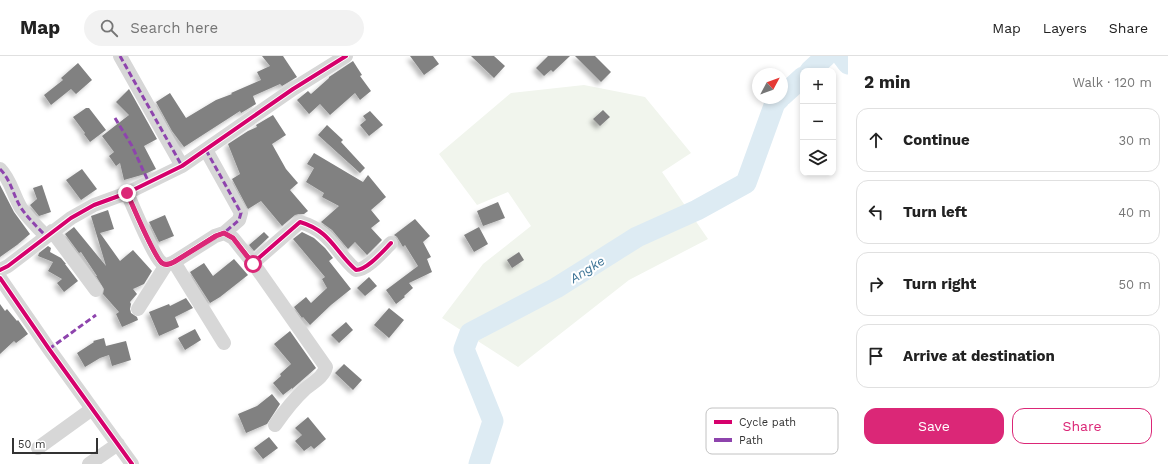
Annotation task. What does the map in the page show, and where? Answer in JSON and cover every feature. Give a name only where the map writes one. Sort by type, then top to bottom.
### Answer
[{"type":"street","points":[[120,56],[182,166]]},
{"type":"street","points":[[0,270],[8,266],[49,234],[84,210],[127,193],[182,166],[293,88],[346,56]]},
{"type":"street","points":[[138,310],[170,264],[216,236],[224,233],[239,220],[241,213],[206,150]]},
{"type":"street","points":[[0,169],[6,176],[21,207],[33,222],[49,234],[96,290]]},
{"type":"street","points":[[127,193],[154,252],[162,264],[170,264]]},
{"type":"street","points":[[253,264],[300,222],[309,225],[327,236],[356,270],[360,270],[365,267],[391,244]]},
{"type":"street","points":[[224,233],[233,238],[253,264],[326,367],[323,374],[290,404],[275,425]]},
{"type":"street","points":[[170,264],[224,343]]},
{"type":"street","points":[[0,278],[132,464]]},
{"type":"street","points":[[38,448],[92,408]]},
{"type":"street","points":[[89,464],[118,444]]},
{"type":"shaded area","points":[[584,85],[645,97],[691,153],[662,172],[708,239],[629,280],[518,367],[442,318],[483,264],[531,226],[508,192],[477,205],[439,154],[511,93]]},
{"type":"building","points":[[262,56],[283,56],[297,77],[282,86],[280,84],[253,96],[256,104],[241,113],[240,111],[184,147],[172,131],[156,102],[170,93],[186,118],[216,100],[261,80],[257,72],[270,66]]},
{"type":"building","points":[[410,56],[433,56],[439,64],[424,75]]},
{"type":"building","points":[[471,56],[494,56],[505,66],[494,78]]},
{"type":"building","points":[[548,56],[570,56],[553,72],[551,70],[544,76],[536,68]]},
{"type":"building","points":[[575,56],[595,56],[611,72],[601,82]]},
{"type":"building","points":[[353,61],[362,75],[360,76],[371,91],[360,100],[355,93],[330,115],[320,104],[309,114],[297,100],[308,91],[311,94],[329,77]]},
{"type":"building","points":[[78,63],[92,80],[76,94],[71,89],[51,105],[44,95],[63,80],[61,78]]},
{"type":"building","points":[[129,89],[157,139],[144,146],[156,169],[124,180],[120,163],[116,166],[109,156],[114,152],[102,136],[129,115],[116,102]]},
{"type":"building","points":[[86,108],[89,108],[106,130],[90,142],[73,117]]},
{"type":"building","points":[[603,110],[610,117],[600,126],[593,119]]},
{"type":"building","points":[[370,111],[383,125],[369,136],[360,125],[366,120],[363,116]]},
{"type":"building","points":[[273,115],[286,135],[272,144],[286,169],[298,183],[290,190],[308,211],[304,214],[295,215],[282,226],[261,201],[248,209],[232,179],[240,174],[228,144],[257,127],[256,125]]},
{"type":"building","points":[[327,125],[343,140],[341,142],[365,168],[360,173],[318,135]]},
{"type":"building","points":[[314,153],[363,182],[368,175],[386,197],[371,210],[380,221],[371,228],[382,240],[367,255],[355,242],[348,249],[332,230],[321,222],[339,206],[322,197],[324,193],[306,182],[314,168],[307,164]]},
{"type":"building","points":[[82,169],[97,189],[81,200],[66,180]]},
{"type":"building","points":[[0,185],[14,212],[30,234],[0,257]]},
{"type":"building","points":[[42,185],[51,212],[39,216],[30,205],[37,199],[33,188]]},
{"type":"building","points":[[498,202],[505,218],[483,226],[477,211]]},
{"type":"building","points":[[108,210],[114,229],[100,233],[120,261],[133,250],[152,271],[144,284],[133,289],[137,294],[130,302],[130,309],[131,313],[137,317],[138,320],[122,327],[116,314],[119,312],[103,294],[104,289],[97,276],[81,252],[79,253],[65,234],[74,227],[106,266],[91,216]]},
{"type":"building","points":[[165,215],[174,236],[159,242],[149,222]]},
{"type":"building","points":[[415,219],[430,236],[423,242],[431,257],[427,259],[432,272],[409,283],[413,288],[396,304],[386,290],[418,266],[405,245],[403,247],[394,235]]},
{"type":"building","points":[[479,227],[488,244],[474,252],[464,235]]},
{"type":"building","points":[[264,232],[269,237],[254,251],[249,245]]},
{"type":"building","points":[[302,232],[314,238],[325,248],[333,258],[329,261],[351,289],[310,325],[303,317],[302,318],[294,307],[306,297],[311,303],[327,288],[322,279],[325,277],[293,239]]},
{"type":"building","points":[[48,246],[51,248],[50,252],[61,258],[78,281],[64,292],[57,283],[62,279],[48,271],[53,262],[38,256],[39,253]]},
{"type":"building","points":[[519,252],[524,260],[512,268],[507,260]]},
{"type":"building","points":[[234,259],[248,275],[210,303],[190,272],[204,263],[213,276]]},
{"type":"building","points":[[369,277],[377,286],[365,296],[357,288]]},
{"type":"building","points":[[186,298],[193,308],[175,317],[179,327],[159,336],[149,312],[169,304],[170,306]]},
{"type":"building","points":[[0,304],[5,311],[7,309],[17,321],[18,320],[28,334],[16,343],[14,341],[0,354]]},
{"type":"building","points":[[389,308],[404,320],[389,338],[374,325]]},
{"type":"building","points":[[346,322],[353,330],[339,343],[331,335]]},
{"type":"building","points":[[195,329],[201,340],[185,350],[178,338]]},
{"type":"building","points":[[290,331],[316,368],[283,395],[273,383],[291,364],[274,344]]},
{"type":"building","points":[[104,338],[106,346],[126,341],[131,360],[112,366],[109,355],[100,358],[85,367],[77,353],[94,342],[93,341]]},
{"type":"building","points":[[344,364],[362,380],[353,390],[335,373]]},
{"type":"building","points":[[272,394],[280,404],[267,424],[246,433],[238,414],[257,406]]},
{"type":"building","points":[[308,417],[326,439],[314,449],[311,446],[304,451],[295,441],[302,435],[295,428]]},
{"type":"building","points":[[269,437],[278,448],[263,459],[254,448]]},
{"type":"waterway","name":"Angke","points":[[813,68],[826,56]]},
{"type":"waterway","name":"Angke","points":[[842,56],[848,64]]},
{"type":"waterway","name":"Angke","points":[[788,91],[800,80]]},
{"type":"waterway","name":"Angke","points":[[479,464],[493,421],[464,349],[470,333],[556,288],[637,237],[697,210],[746,183],[775,104]]},
{"type":"marked path","points":[[120,56],[182,166]]},
{"type":"marked path","points":[[115,118],[132,146],[149,183]]},
{"type":"marked path","points":[[206,150],[241,213],[239,220],[224,233]]},
{"type":"marked path","points":[[0,169],[7,178],[21,208],[46,236]]},
{"type":"marked path","points":[[49,349],[96,315]]},
{"type":"cycle path","points":[[0,270],[8,266],[71,218],[94,205],[127,193],[182,166],[293,89],[346,56]]},
{"type":"cycle path","points":[[127,193],[154,252],[158,259],[165,264],[174,262],[215,236],[224,233],[233,238],[253,263],[300,222],[310,226],[326,236],[356,270],[370,264],[391,243]]},
{"type":"cycle path","points":[[0,278],[132,464]]},
{"type":"route","points":[[127,193],[154,252],[162,264],[166,265],[174,262],[216,236],[224,233],[233,238],[253,264]]}]
